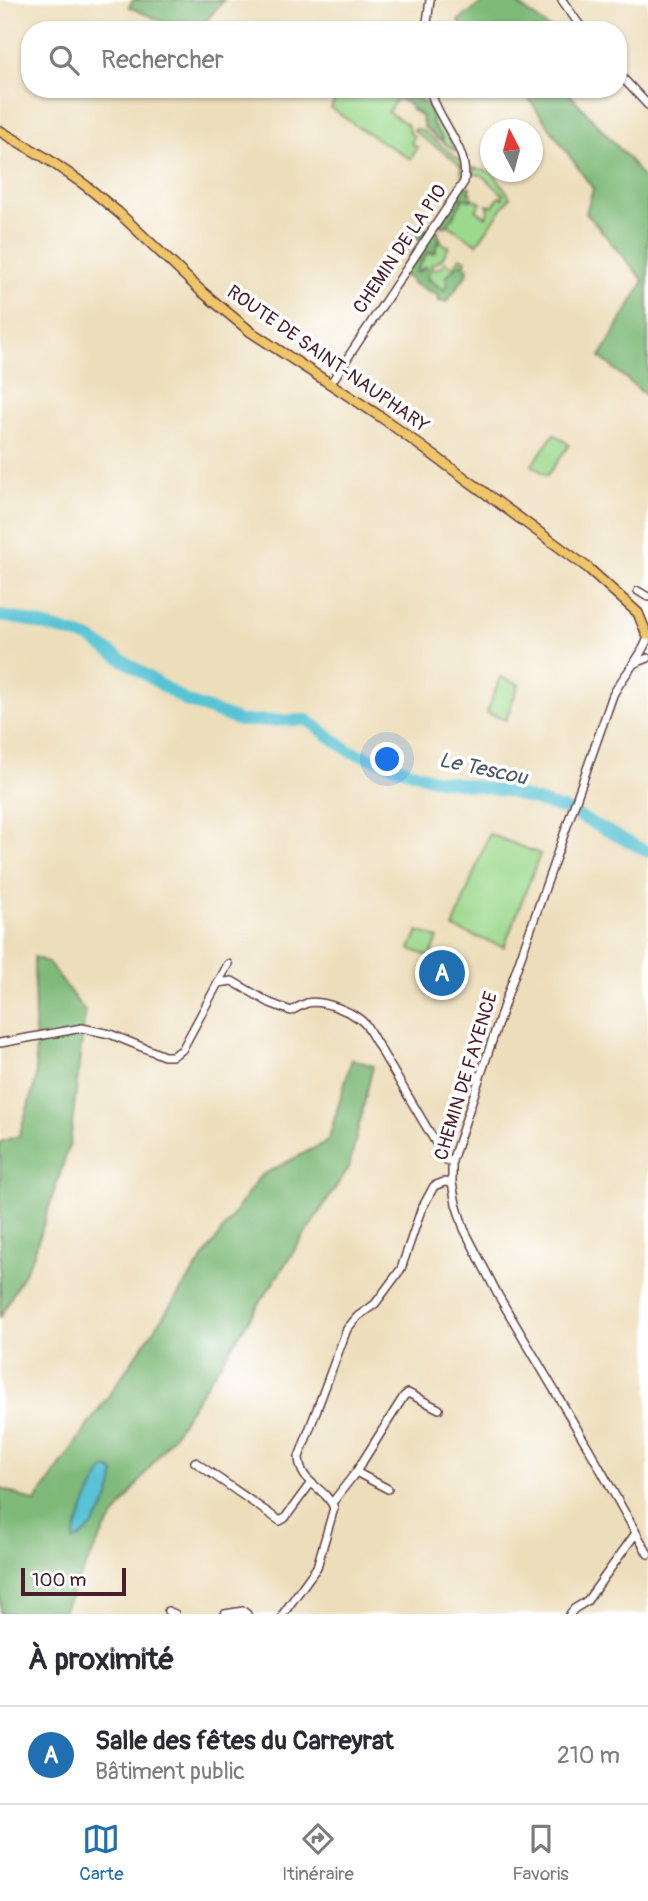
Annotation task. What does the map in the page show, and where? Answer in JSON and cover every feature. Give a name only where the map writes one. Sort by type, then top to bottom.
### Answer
[{"type":"main road","name":"ROUTE DE SAINT-NAUPHARY","points":[[0,131],[85,185],[242,325],[382,417],[580,562],[638,613],[648,618]]},
{"type":"main road","name":"ROUTE DE SAINT-NAUPHARY","points":[[638,613],[648,638]]},
{"type":"street","points":[[427,21],[430,0]]},
{"type":"street","points":[[562,0],[577,21]]},
{"type":"street","points":[[627,83],[648,105]]},
{"type":"street","name":"CHEMIN DE LA PIO","points":[[331,383],[464,182],[466,169],[432,98]]},
{"type":"street","points":[[638,591],[648,597]]},
{"type":"street","name":"CHEMIN DE FAYENCE","points":[[648,638],[633,665],[622,676],[613,695],[452,1161],[452,1182],[464,1229],[498,1295],[648,1554]]},
{"type":"street","points":[[633,665],[648,659]]},
{"type":"street","points":[[0,1044],[82,1028],[110,1034],[164,1056],[172,1056],[181,1050],[228,964]]},
{"type":"street","points":[[218,983],[232,981],[270,1003],[291,1011],[307,1003],[317,1002],[358,1017],[446,1160],[452,1161]]},
{"type":"street","points":[[283,1614],[317,1567],[334,1508],[324,1493],[310,1484],[299,1468],[299,1457],[347,1329],[358,1316],[375,1304],[401,1269],[421,1210],[433,1186],[452,1182]]},
{"type":"street","points":[[332,1503],[356,1472],[404,1396],[408,1393],[439,1409]]},
{"type":"street","points":[[195,1462],[280,1521],[310,1484]]},
{"type":"street","points":[[356,1472],[388,1489]]},
{"type":"street","points":[[570,1614],[587,1601],[636,1533]]},
{"type":"street","points":[[225,1614],[243,1611],[247,1614]]},
{"type":"green space","points":[[133,0],[224,0],[206,21],[161,21],[129,7]]},
{"type":"green space","points":[[486,0],[512,0],[540,21],[458,21]]},
{"type":"green space","points":[[336,98],[397,98],[388,112],[407,124],[414,137],[411,143],[417,147],[411,159],[361,129],[331,108]]},
{"type":"green space","points":[[398,98],[417,98],[427,105],[432,124],[443,139],[439,140],[424,127],[422,117]]},
{"type":"green space","points":[[528,98],[573,98],[648,184],[648,397],[600,357],[644,281],[586,213],[593,189]]},
{"type":"green space","points":[[432,106],[456,152],[424,127],[422,117],[411,109]]},
{"type":"green space","points":[[414,130],[461,161],[462,177],[457,162],[418,134]]},
{"type":"green space","points":[[473,168],[480,169],[480,175],[474,174]]},
{"type":"green space","points":[[490,182],[500,182],[510,197],[477,244],[448,225],[464,197],[481,203],[476,210],[486,217],[489,210],[487,205],[493,206],[499,197],[503,198],[503,194]]},
{"type":"green space","points":[[465,185],[470,188],[468,192],[471,193],[471,200],[461,198],[462,201],[448,225],[439,225]]},
{"type":"green space","points":[[417,225],[429,231],[438,230],[439,242],[436,252],[427,253],[415,272],[426,267],[429,271],[427,279],[444,290],[448,284],[446,278],[453,270],[462,263],[467,267],[468,272],[447,302],[439,301],[439,296],[412,283],[411,278],[402,276],[401,273],[412,253],[425,248],[425,244],[418,238],[406,250],[399,247],[398,243],[404,235]]},
{"type":"green space","points":[[439,236],[443,244],[449,246],[442,259],[431,265],[432,270],[442,267],[444,262],[454,267],[460,257],[466,260],[465,264],[454,270],[444,290],[427,278],[429,271],[426,267],[415,272],[427,253],[433,254]]},
{"type":"green space","points":[[554,434],[569,445],[547,476],[532,465]]},
{"type":"green space","points":[[500,677],[519,684],[506,720],[487,713]]},
{"type":"green space","points":[[489,834],[540,854],[504,947],[453,928]]},
{"type":"green space","points":[[418,931],[438,938],[430,957],[410,949]]},
{"type":"green space","points":[[34,957],[49,963],[85,1012],[70,1143],[33,1256],[0,1318],[0,1142],[19,1136],[36,1080]]},
{"type":"green space","points":[[352,1059],[373,1066],[349,1167],[174,1434],[104,1531],[61,1614],[0,1614],[0,1488],[35,1502],[260,1176],[328,1141]]},
{"type":"water","points":[[104,1469],[114,1472],[107,1501],[88,1530],[73,1541],[86,1504]]},
{"type":"waterway","name":"Le Tescou","points":[[0,616],[25,620],[89,638],[186,701],[240,721],[307,720],[349,751],[433,779],[505,791],[567,810],[648,852]]},
{"type":"place","name":"Salle des fêtes du Carreyrat","points":[[442,973]]}]
